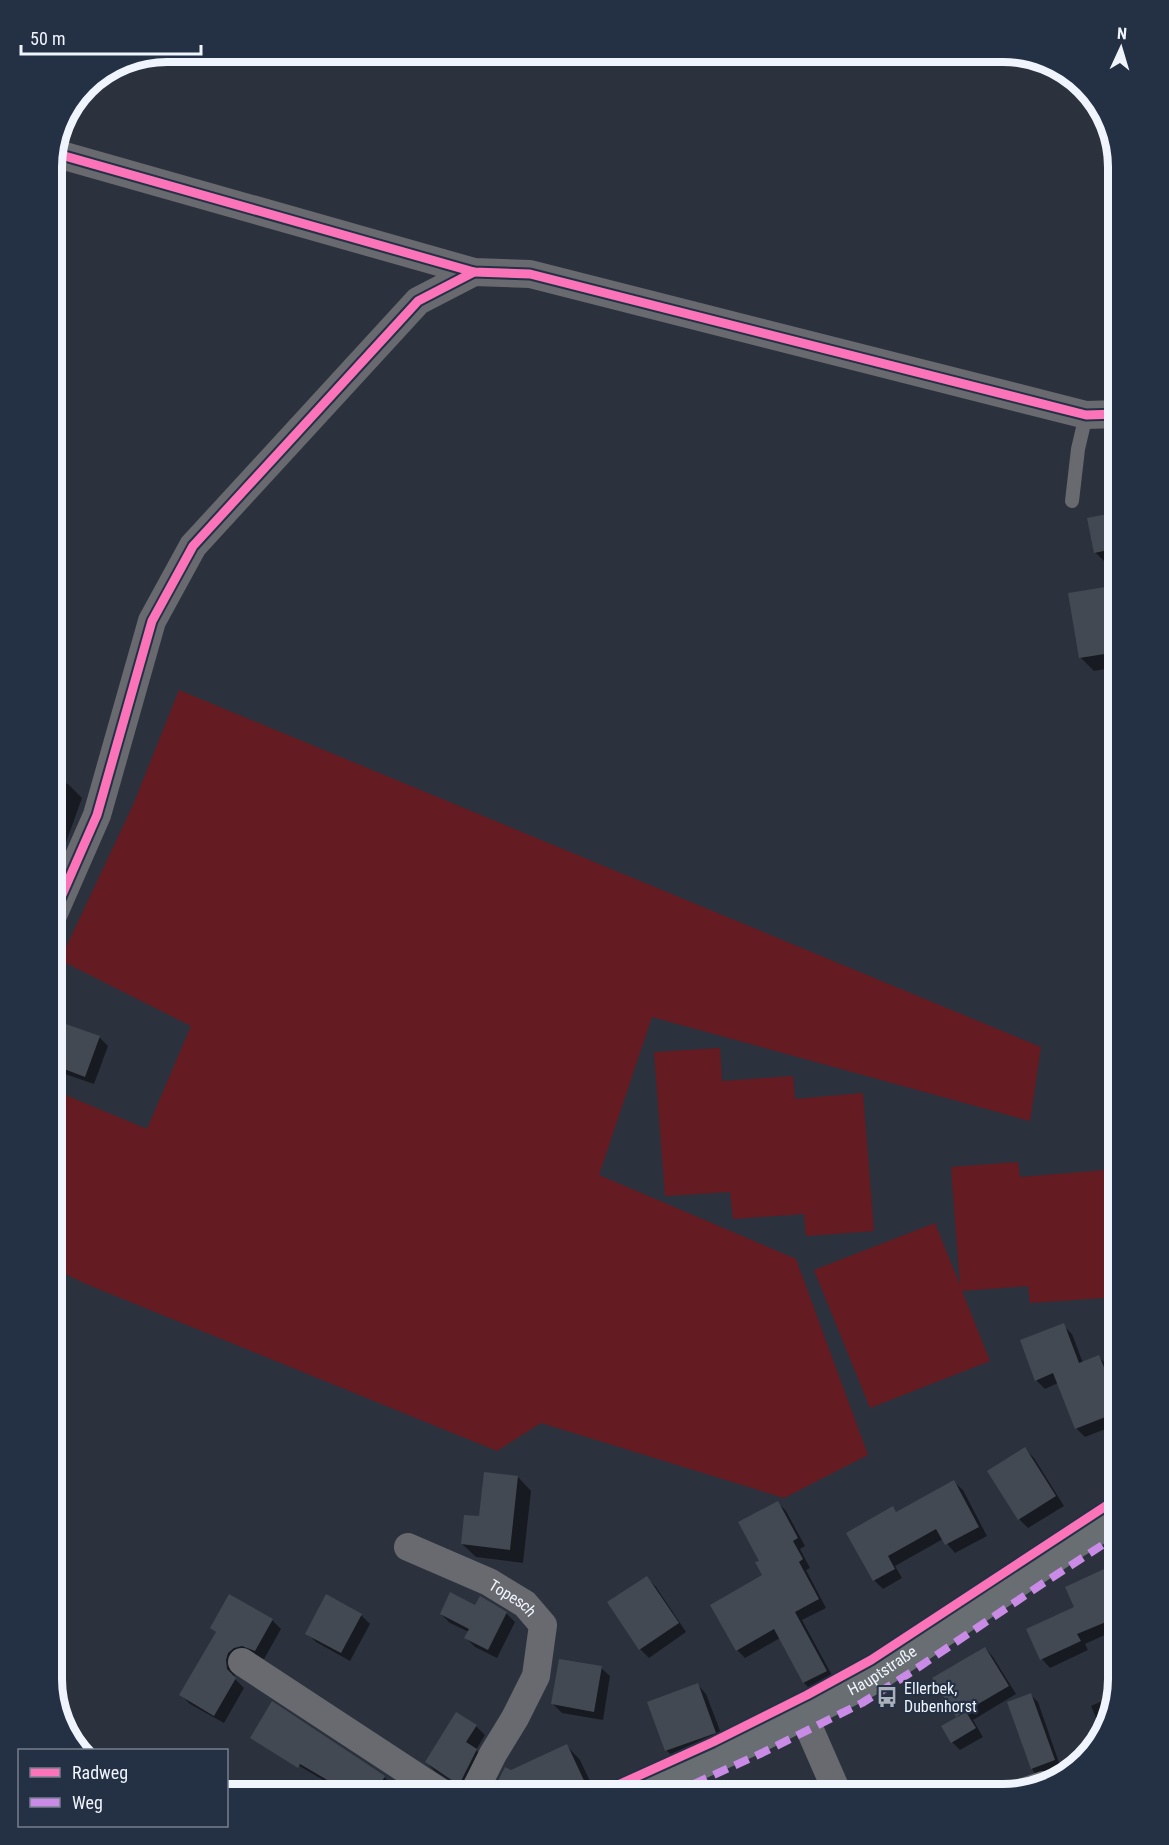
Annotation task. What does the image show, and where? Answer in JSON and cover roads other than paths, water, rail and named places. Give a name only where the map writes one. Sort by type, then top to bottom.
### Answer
[{"type":"main road","name":"Hauptstraße","points":[[654,1784],[755,1738],[867,1682],[1108,1522]]},
{"type":"street","points":[[63,155],[474,272],[530,274],[1086,415],[1108,414]]},
{"type":"street","points":[[62,895],[97,815],[152,621],[193,546],[418,301],[474,272]]},
{"type":"street","name":"Topesch","points":[[408,1547],[489,1582],[525,1604],[543,1625],[536,1676],[478,1783]]},
{"type":"street","points":[[242,1662],[427,1783]]},
{"type":"street","points":[[803,1714],[834,1784]]},
{"type":"lane","points":[[1072,501],[1078,449],[1086,415]]},
{"type":"place","name":"Ellerbek, Dubenhorst","points":[[887,1697]]}]
